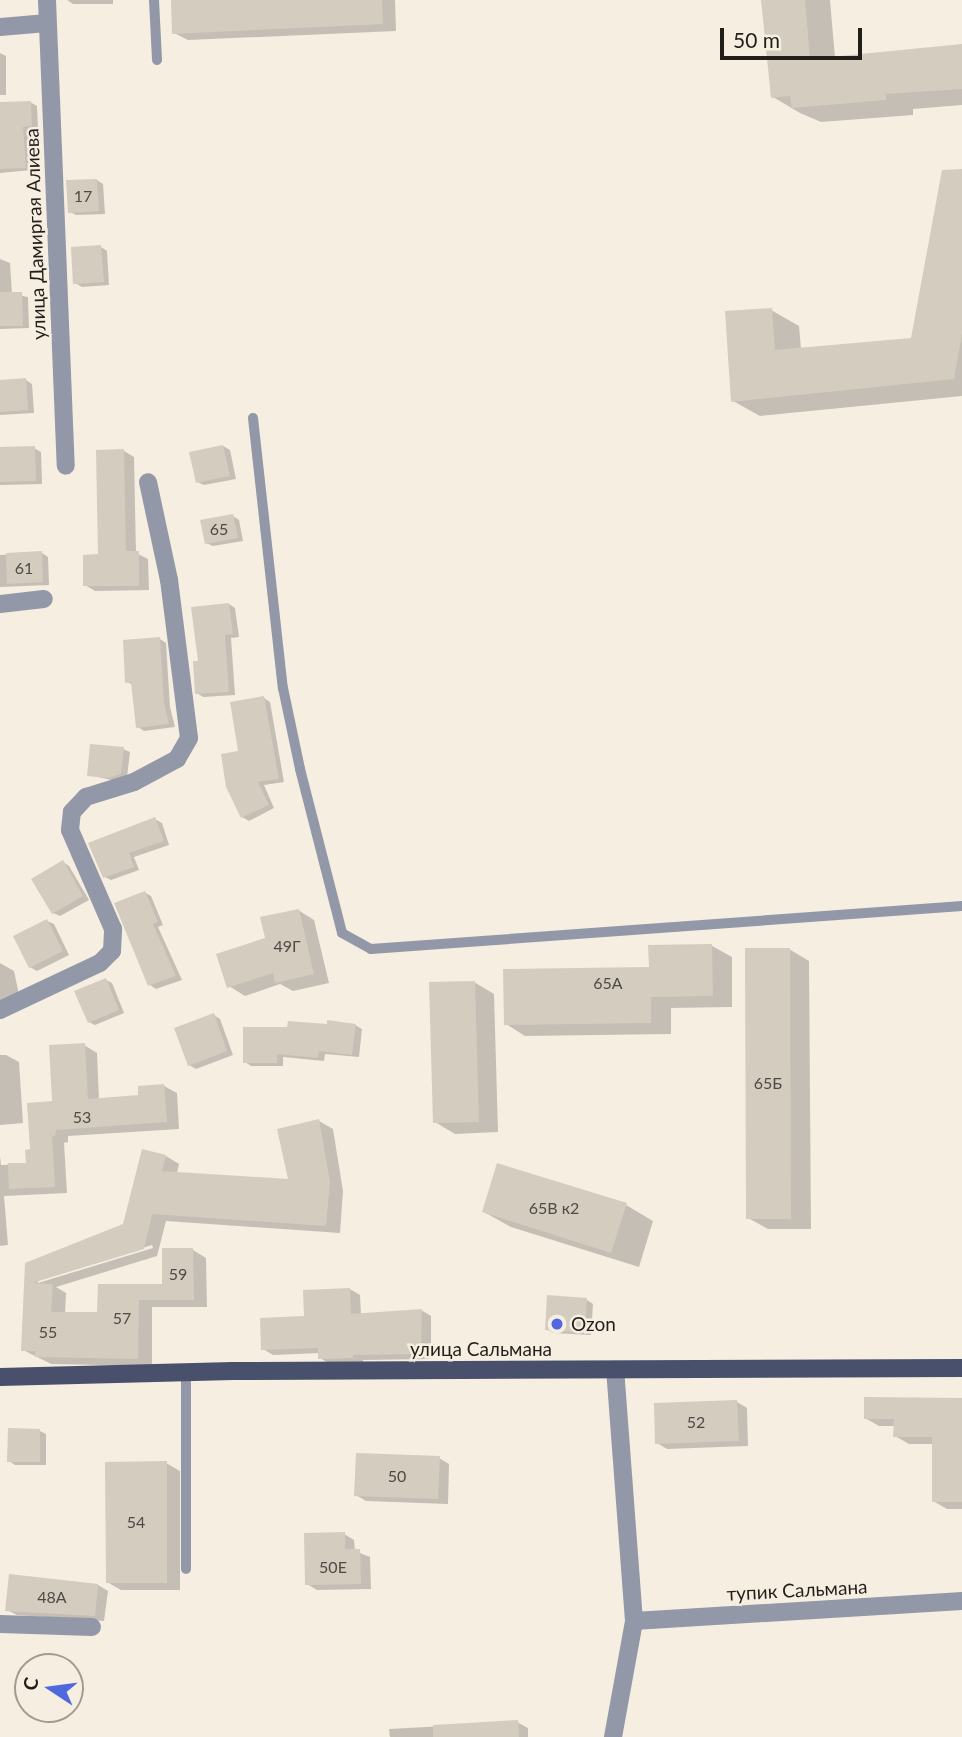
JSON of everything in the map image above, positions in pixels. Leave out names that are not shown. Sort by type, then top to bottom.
[{"type":"main road","name":"улица Сальмана","points":[[0,1377],[186,1373],[962,1368]]},
{"type":"street","name":"улица Дамиргая Алиева","points":[[47,0],[66,467]]},
{"type":"street","points":[[0,27],[47,23]]},
{"type":"street","points":[[0,1010],[100,963],[112,951],[113,929],[70,830],[72,812],[86,797],[134,782],[177,759],[189,738],[169,580],[148,482]]},
{"type":"street","points":[[0,604],[44,599]]},
{"type":"street","points":[[613,1737],[634,1621],[615,1370]]},
{"type":"street","name":"тупик Сальмана","points":[[634,1621],[962,1601]]},
{"type":"street","points":[[0,1625],[92,1627]]},
{"type":"lane","points":[[154,0],[157,60]]},
{"type":"lane","points":[[253,418],[283,688],[300,769],[342,933],[371,949],[962,906]]},
{"type":"lane","points":[[186,1373],[186,1569]]},
{"type":"building","points":[[171,0],[382,0],[383,24],[172,34]]},
{"type":"building","points":[[761,0],[805,0],[810,59],[962,44],[962,89],[886,94],[886,100],[792,108],[790,96],[771,98]]},
{"type":"building","points":[[31,101],[32,126],[23,127],[26,168],[0,169],[0,102]]},
{"type":"building","points":[[962,169],[962,334],[954,379],[731,402],[725,311],[772,308],[775,350],[911,338],[942,170]]},
{"type":"building","points":[[97,179],[99,211],[68,213],[66,180]]},
{"type":"building","points":[[101,245],[104,282],[73,284],[71,247]]},
{"type":"building","points":[[0,292],[22,292],[23,326],[0,326]]},
{"type":"building","points":[[26,378],[28,410],[0,412],[0,380]]},
{"type":"building","points":[[223,445],[230,476],[196,483],[189,452]]},
{"type":"building","points":[[35,446],[36,481],[0,482],[0,447]]},
{"type":"building","points":[[124,449],[126,551],[139,551],[139,586],[83,586],[83,555],[98,554],[96,450]]},
{"type":"building","points":[[233,514],[238,538],[205,544],[200,520]]},
{"type":"building","points":[[42,551],[43,582],[7,584],[6,553]]},
{"type":"building","points":[[229,603],[233,634],[225,635],[229,692],[195,694],[193,661],[198,661],[191,607]]},
{"type":"building","points":[[160,637],[164,703],[169,724],[136,728],[131,682],[125,683],[123,640]]},
{"type":"building","points":[[264,696],[279,779],[258,782],[269,805],[241,818],[226,787],[221,754],[238,751],[230,702]]},
{"type":"building","points":[[90,744],[124,747],[121,774],[109,778],[87,776]]},
{"type":"building","points":[[155,817],[164,841],[129,853],[134,867],[103,878],[88,843]]},
{"type":"building","points":[[63,860],[83,896],[52,914],[31,879]]},
{"type":"building","points":[[145,891],[158,922],[153,924],[176,976],[148,986],[114,903]]},
{"type":"building","points":[[299,909],[314,974],[275,983],[273,973],[227,988],[216,954],[265,938],[260,917]]},
{"type":"building","points":[[47,919],[63,951],[29,968],[13,936]]},
{"type":"building","points":[[712,944],[713,996],[651,997],[651,1023],[504,1025],[503,969],[649,967],[648,945]]},
{"type":"building","points":[[745,948],[790,948],[791,1219],[746,1219]]},
{"type":"building","points":[[106,978],[119,1010],[88,1023],[74,991]]},
{"type":"building","points":[[475,981],[479,1122],[433,1123],[429,982]]},
{"type":"building","points":[[214,1013],[227,1051],[188,1066],[174,1028]]},
{"type":"building","points":[[327,1020],[356,1024],[352,1055],[319,1051],[318,1058],[277,1054],[277,1063],[243,1063],[243,1027],[287,1027],[288,1021],[327,1024]]},
{"type":"building","points":[[85,1043],[88,1099],[138,1095],[138,1086],[164,1084],[167,1122],[56,1130],[55,1136],[52,1136],[55,1187],[9,1189],[8,1163],[26,1163],[25,1150],[30,1149],[27,1103],[52,1101],[49,1045]]},
{"type":"building","points":[[319,1119],[330,1182],[326,1226],[152,1214],[144,1249],[32,1283],[53,1284],[51,1312],[97,1312],[98,1284],[162,1284],[162,1248],[193,1248],[194,1300],[139,1300],[138,1359],[35,1357],[35,1351],[21,1351],[25,1263],[123,1224],[142,1149],[166,1155],[162,1171],[288,1179],[277,1129]]},
{"type":"building","points":[[497,1163],[627,1203],[611,1253],[482,1212]]},
{"type":"building","points":[[350,1288],[351,1314],[422,1309],[421,1354],[353,1355],[353,1358],[318,1359],[318,1348],[261,1350],[260,1318],[304,1316],[303,1290]]},
{"type":"building","points":[[547,1295],[587,1298],[585,1333],[545,1330]]},
{"type":"building","points":[[864,1397],[962,1398],[962,1502],[932,1502],[932,1437],[893,1437],[894,1419],[864,1419]]},
{"type":"building","points":[[737,1400],[739,1441],[655,1444],[654,1403]]},
{"type":"building","points":[[8,1428],[40,1429],[40,1462],[7,1462]]},
{"type":"building","points":[[356,1453],[440,1456],[438,1499],[354,1496]]},
{"type":"building","points":[[167,1461],[167,1583],[106,1583],[105,1462]]},
{"type":"building","points":[[345,1532],[345,1549],[360,1549],[361,1584],[305,1585],[304,1533]]},
{"type":"building","points":[[9,1574],[98,1584],[95,1616],[5,1611]]},
{"type":"building","points":[[518,1720],[519,1737],[433,1737],[433,1725]]},
{"type":"place","name":"Ozon","points":[[557,1324]]}]
